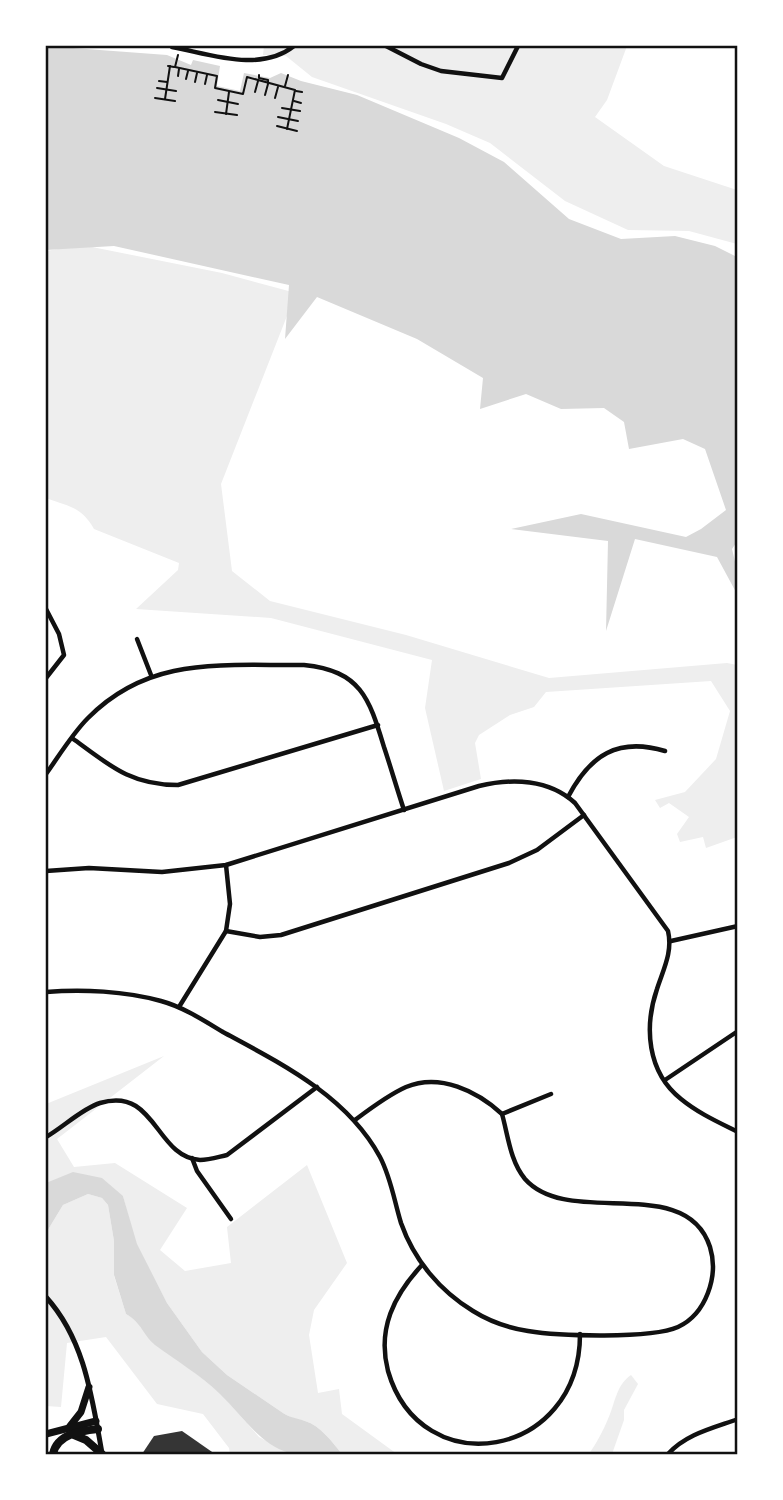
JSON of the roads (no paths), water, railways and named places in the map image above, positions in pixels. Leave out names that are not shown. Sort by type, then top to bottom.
[{"type":"highway","points":[[53,1454],[81,1412],[89,1387]]},
{"type":"highway","points":[[46,1434],[97,1425]]},
{"type":"highway","points":[[70,1430],[102,1454]]},
{"type":"street","points":[[172,47],[238,59],[264,60],[294,46]]},
{"type":"street","points":[[386,46],[441,71],[502,78],[518,46]]},
{"type":"street","points":[[46,609],[59,634],[64,655],[46,678]]},
{"type":"street","points":[[138,639],[151,675]]},
{"type":"street","points":[[46,774],[85,720],[124,689],[151,675],[194,667],[304,664],[338,673],[364,694],[378,725],[404,810]]},
{"type":"street","points":[[72,738],[130,778],[162,785],[178,785],[378,725]]},
{"type":"street","points":[[568,797],[601,755],[634,745],[664,751]]},
{"type":"street","points":[[46,871],[89,868],[162,873],[226,865],[479,786],[499,782],[547,786],[568,797],[584,815],[664,923],[671,941],[652,1007],[649,1032],[652,1056],[665,1080],[682,1100],[737,1132]]},
{"type":"street","points":[[226,931],[260,937],[281,935],[509,863],[537,850],[584,815]]},
{"type":"street","points":[[179,1007],[226,931],[230,904],[226,865]]},
{"type":"street","points":[[671,941],[737,926]]},
{"type":"street","points":[[46,992],[65,990],[130,995],[156,999],[179,1007],[317,1087],[355,1119],[381,1159],[394,1191],[401,1222],[422,1265],[439,1286],[455,1299],[492,1320],[527,1331],[652,1334],[679,1326],[699,1309],[711,1284],[711,1249],[707,1239],[688,1219],[654,1205],[561,1200],[544,1195],[517,1167],[502,1114],[467,1090],[430,1082],[407,1087],[393,1093],[355,1119]]},
{"type":"street","points":[[665,1080],[737,1031]]},
{"type":"street","points":[[46,1137],[97,1103],[130,1102],[143,1109],[171,1144],[183,1154],[202,1160],[227,1155],[317,1087]]},
{"type":"street","points":[[502,1114],[551,1094]]},
{"type":"street","points":[[192,1158],[197,1171],[231,1219]]},
{"type":"street","points":[[422,1265],[404,1286],[390,1310],[384,1338],[386,1363],[397,1394],[406,1408],[430,1429],[449,1438],[485,1444],[500,1442],[518,1437],[548,1418],[572,1383],[580,1352],[580,1334]]},
{"type":"street","points":[[46,1297],[60,1314],[74,1339],[89,1387],[102,1454]]},
{"type":"street","points":[[668,1454],[679,1443],[692,1436],[737,1419]]}]
